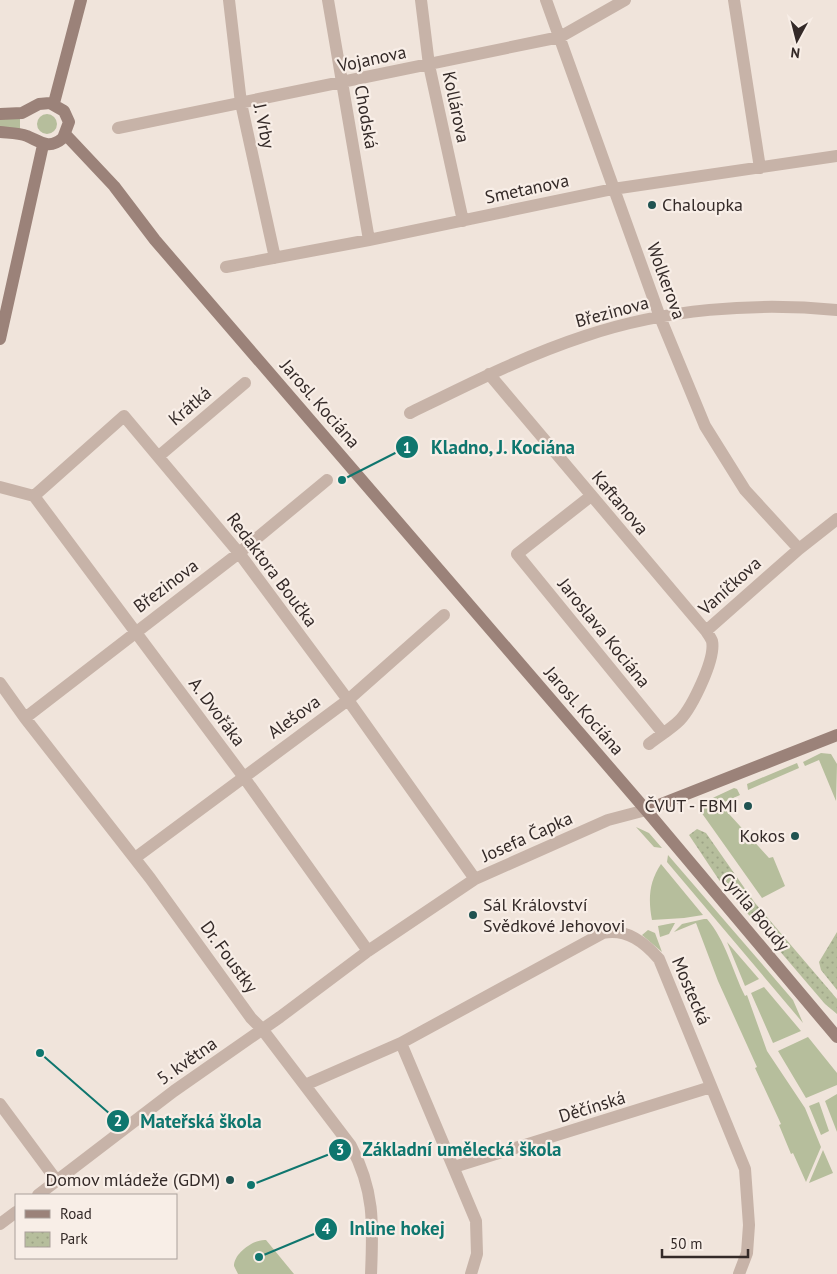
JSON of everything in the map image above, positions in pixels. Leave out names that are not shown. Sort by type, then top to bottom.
[{"type":"street","points":[[54,103],[81,0]]},
{"type":"street","name":"J. Vrby","points":[[229,0],[241,103],[275,258]]},
{"type":"street","name":"Chodská","points":[[328,0],[369,240]]},
{"type":"street","name":"Kollárova","points":[[421,0],[429,65],[463,221]]},
{"type":"street","name":"Wolkerova","points":[[546,0],[660,318],[705,426],[745,490],[799,549]]},
{"type":"street","name":"Vojanova","points":[[118,128],[560,37],[624,0]]},
{"type":"street","points":[[734,0],[760,168]]},
{"type":"street","points":[[0,114],[22,113],[43,103],[54,103],[66,114],[69,122],[66,135],[56,143],[43,144],[26,136],[0,132]]},
{"type":"street","name":"Jarosl. Kociána","points":[[66,135],[114,186],[155,240],[646,810]]},
{"type":"street","points":[[0,339],[43,144]]},
{"type":"street","name":"Smetanova","points":[[226,267],[369,240],[613,189],[837,156]]},
{"type":"street","name":"Březinova","points":[[410,413],[489,374],[585,336],[660,318],[718,309],[792,306],[837,310]]},
{"type":"street","name":"Kaftanova","points":[[489,374],[706,631]]},
{"type":"street","name":"Krátká","points":[[158,456],[245,382]]},
{"type":"street","name":"Redaktora Boučka","points":[[34,496],[124,416],[240,553],[348,700],[475,879]]},
{"type":"street","name":"Březinova","points":[[25,718],[240,553],[327,480]]},
{"type":"street","points":[[0,487],[34,496]]},
{"type":"street","name":"A. Dvořáka","points":[[34,496],[243,776],[368,951]]},
{"type":"street","name":"Jaroslava Kociána","points":[[591,496],[517,554],[663,733]]},
{"type":"street","name":"Vaníčkova","points":[[649,744],[680,720],[689,709],[706,672],[712,652],[712,642],[706,631],[799,549],[837,519]]},
{"type":"street","name":"Alešova","points":[[135,858],[243,776],[348,700],[444,615]]},
{"type":"street","name":"Dr. Foustky","points":[[0,683],[25,718],[135,858],[251,1018],[262,1029],[350,1146],[368,1184],[373,1219],[371,1274]]},
{"type":"street","name":"Josefa Čapka","points":[[262,1029],[368,951],[475,879],[608,820],[646,810],[837,735]]},
{"type":"street","name":"Cyrila Boudy","points":[[646,810],[837,1037]]},
{"type":"street","name":"Mostecká","points":[[305,1085],[401,1043],[603,933],[613,931],[636,938],[648,946],[659,959],[745,1169],[749,1224],[747,1253],[739,1274]]},
{"type":"street","name":"5. května","points":[[39,1194],[174,1091],[262,1029]]},
{"type":"street","points":[[401,1043],[476,1221],[477,1254],[471,1274]]},
{"type":"street","name":"Děčínská","points":[[454,1167],[711,1087]]},
{"type":"street","points":[[0,1104],[57,1181]]},
{"type":"street","points":[[0,1224],[15,1213]]},
{"type":"green space","points":[[47,114],[54,117],[57,124],[54,131],[47,134],[40,131],[37,124],[40,117]]},
{"type":"green space","points":[[20,118],[20,129],[0,127],[0,119]]},
{"type":"green space","points":[[821,753],[831,754],[837,764],[836,801],[819,760],[805,766],[803,762]]},
{"type":"green space","points":[[797,763],[799,768],[748,790],[747,784]]},
{"type":"green space","points":[[734,788],[737,789],[740,795],[720,804],[769,858],[773,857],[785,886],[762,898],[701,812],[704,802]]},
{"type":"green space","points":[[636,827],[649,833],[662,848],[654,847]]},
{"type":"green space","points":[[697,829],[706,833],[755,903],[837,999],[837,1014],[825,1004],[719,880],[689,835]]},
{"type":"green space","points":[[668,855],[793,1000],[803,1023],[667,862]]},
{"type":"green space","points":[[661,864],[703,915],[652,920],[650,891],[654,877]]},
{"type":"green space","points":[[707,919],[719,937],[740,986],[745,996],[747,995],[767,1051],[805,1108],[821,1147],[806,1182],[793,1153],[791,1154],[779,1125],[781,1124],[718,981],[696,923],[674,932],[682,924]]},
{"type":"green space","points":[[675,923],[669,934],[660,937],[658,926]]},
{"type":"green space","points":[[648,930],[655,933],[662,952],[642,935]]},
{"type":"green space","points":[[837,932],[837,990],[821,970],[819,962]]},
{"type":"green space","points":[[727,942],[759,979],[745,986]]},
{"type":"green space","points":[[764,987],[801,1031],[773,1043],[751,993]]},
{"type":"green space","points":[[808,1037],[837,1073],[837,1085],[806,1098],[778,1051]]},
{"type":"green space","points":[[837,1094],[837,1132],[825,1101]]},
{"type":"green space","points":[[819,1102],[829,1131],[821,1135],[809,1106]]},
{"type":"green space","points":[[823,1150],[833,1173],[809,1183]]},
{"type":"green space","points":[[266,1240],[294,1274],[238,1274],[234,1266],[237,1256],[251,1244]]},
{"type":"place","name":"Chaloupka","points":[[652,205]]},
{"type":"place","name":"Kladno, J. Kociána","points":[[342,480]]},
{"type":"place","name":"ČVUT - FBMI","points":[[748,806]]},
{"type":"place","name":"Kokos","points":[[795,836]]},
{"type":"place","name":"Sál Království Svědkové Jehovovi","points":[[473,915]]},
{"type":"place","name":"Mateřská škola","points":[[40,1053]]},
{"type":"place","name":"Domov mládeže (GDM)","points":[[230,1180]]},
{"type":"place","name":"Základní umělecká škola","points":[[251,1185]]},
{"type":"place","name":"Inline hokej","points":[[259,1257]]}]
